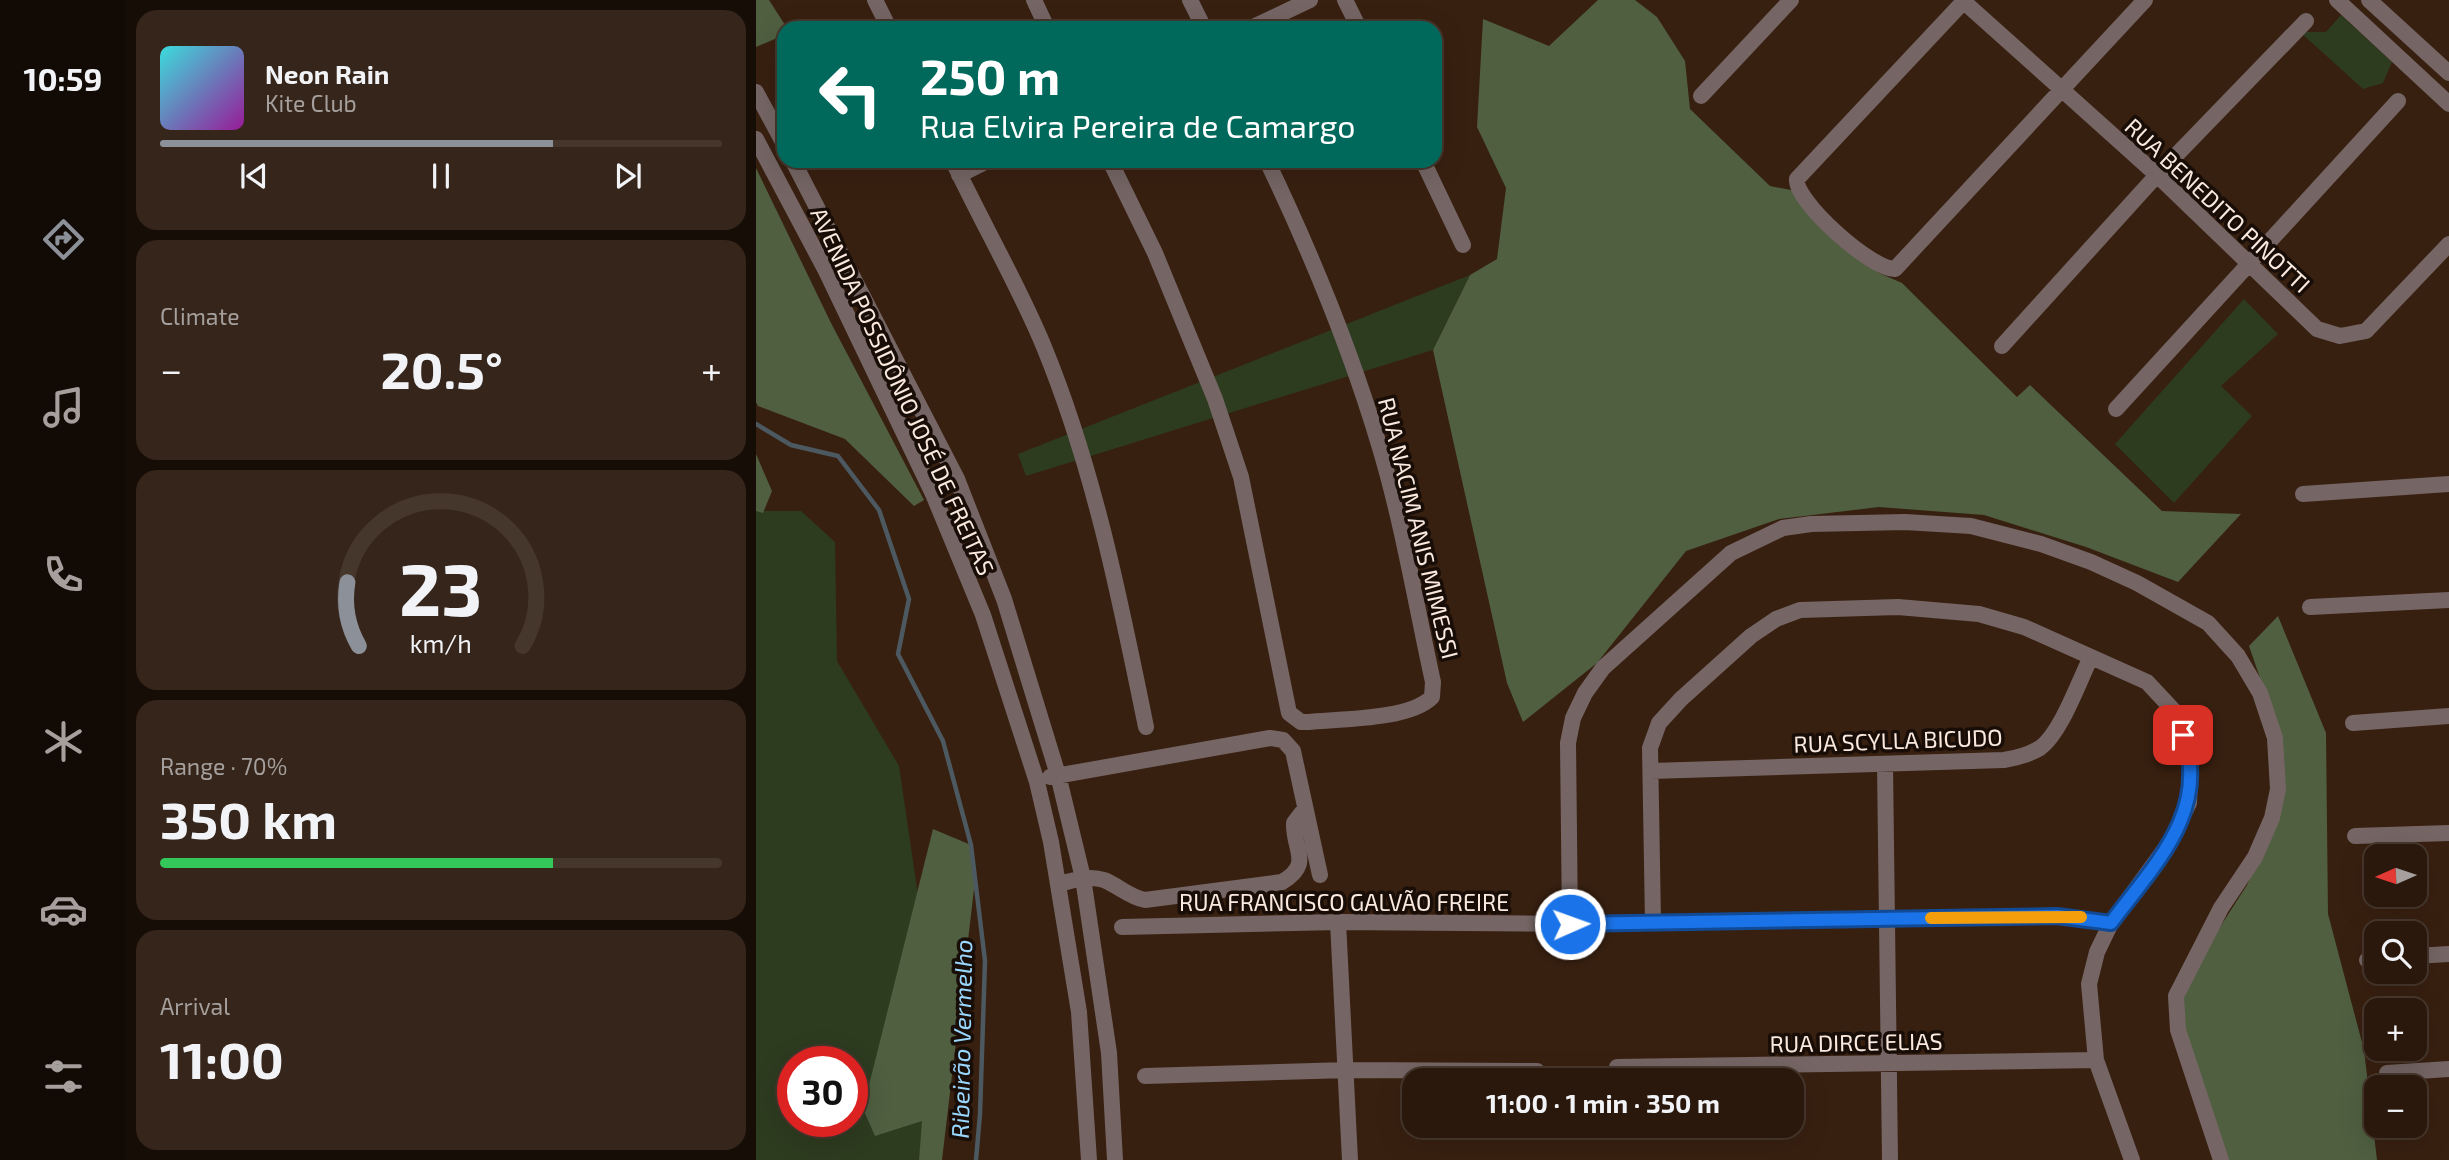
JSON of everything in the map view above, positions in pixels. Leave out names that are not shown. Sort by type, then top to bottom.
[{"type":"street","points":[[875,0],[886,21]]},
{"type":"street","points":[[1034,0],[1044,21]]},
{"type":"street","points":[[1190,0],[1200,21]]},
{"type":"street","points":[[1266,21],[1310,0]]},
{"type":"street","points":[[1345,0],[1356,21]]},
{"type":"street","points":[[1702,96],[1791,0]]},
{"type":"street","points":[[1963,1],[1797,179],[1796,185],[1804,199],[1826,222],[1870,262],[1886,270],[1895,269],[2145,0]]},
{"type":"street","points":[[2337,0],[2449,104]]},
{"type":"street","points":[[2369,0],[2449,72]]},
{"type":"street","name":"RUA BENEDITO PINOTTI","points":[[1963,1],[2059,90],[2157,175],[2317,329],[2340,336],[2367,331],[2449,244]]},
{"type":"street","points":[[2002,345],[2157,175],[2306,21]]},
{"type":"street","points":[[756,92],[777,131]]},
{"type":"street","points":[[2116,409],[2398,101]]},
{"type":"street","name":"AVENIDA POSSIDÔNIO JOSÉ DE FREITAS","points":[[756,139],[826,271],[933,494],[983,615],[1037,782],[1059,884],[1080,1023],[1089,1160]]},
{"type":"street","name":"AVENIDA POSSIDÔNIO JOSÉ DE FREITAS","points":[[797,168],[957,479],[1004,598],[1058,775],[1083,878],[1109,1053],[1115,1160]]},
{"type":"street","points":[[956,168],[1044,347],[1083,457],[1121,602],[1146,727]]},
{"type":"street","name":"RUA NACIM ANIS MIMESSI","points":[[1113,168],[1160,265],[1215,399],[1241,477],[1289,713],[1301,722],[1378,715],[1418,706],[1432,697],[1433,682],[1381,450],[1298,226],[1270,168]]},
{"type":"street","points":[[1426,168],[1463,245]]},
{"type":"street","points":[[2303,495],[2449,484]]},
{"type":"street","points":[[1570,924],[1568,744],[1573,718],[1585,693],[1603,668],[1731,553],[1783,528],[1905,522],[1971,526],[2066,552],[2137,583],[2217,631],[2238,656],[2260,693],[2275,738],[2278,789],[2272,818],[2255,857],[2221,908],[2176,996],[2178,1030],[2221,1160]]},
{"type":"street","points":[[2310,607],[2449,600]]},
{"type":"street","points":[[1653,921],[1650,748],[1659,723],[1751,636],[1776,619],[1800,610],[1898,607],[1979,614],[2024,627],[2147,682],[2176,713],[2191,756],[2189,803],[2170,842],[2111,923],[2097,952],[2089,984],[2096,1060],[2132,1160]]},
{"type":"street","name":"RUA SCYLLA BICUDO","points":[[1651,771],[2004,761],[2025,756],[2042,746],[2052,735],[2091,657]]},
{"type":"street","points":[[2353,723],[2449,716]]},
{"type":"street","points":[[1037,782],[1058,775],[1270,738],[1283,740],[1293,751],[1320,875]]},
{"type":"street","points":[[1885,764],[1890,1160]]},
{"type":"street","points":[[1059,884],[1083,878],[1103,879],[1133,897],[1145,900],[1282,882],[1296,874],[1299,866],[1294,823],[1304,810]]},
{"type":"street","points":[[2356,836],[2449,833]]},
{"type":"street","name":"RUA FRANCISCO GALVÃO FREIRE","points":[[1122,927],[1338,922],[1570,924],[2057,916],[2111,923]]},
{"type":"street","points":[[1338,922],[1348,1070],[1350,1160]]},
{"type":"street","points":[[2427,955],[2449,954]]},
{"type":"street","name":"RUA DIRCE ELIAS","points":[[1616,1067],[2096,1060]]},
{"type":"street","points":[[2387,1073],[2449,1069]]},
{"type":"street","points":[[1145,1076],[1402,1071]]},
{"type":"green space","points":[[756,0],[769,0],[782,21],[777,21],[777,38],[756,47]]},
{"type":"green space","points":[[1598,0],[1635,0],[1657,17],[1685,61],[1690,109],[1770,186],[1791,190],[1879,273],[1902,283],[2017,397],[2030,385],[2162,511],[2241,514],[2178,582],[2086,547],[1984,515],[1879,507],[1779,519],[1686,551],[1597,663],[1523,722],[1507,683],[1433,350],[1470,275],[1497,259],[1506,188],[1477,127],[1483,19],[1549,46]]},
{"type":"green space","points":[[2341,15],[2392,62],[2383,83],[2363,89],[2300,32],[2326,32]]},
{"type":"green space","points":[[756,168],[831,323],[924,500],[914,506],[845,439],[758,406],[756,402]]},
{"type":"green space","points":[[1470,275],[1433,350],[1026,476],[1018,454]]},
{"type":"green space","points":[[2244,299],[2278,334],[2221,386],[2252,416],[2174,503],[2115,444]]},
{"type":"green space","points":[[756,454],[772,491],[763,513],[756,511]]},
{"type":"green space","points":[[756,511],[801,511],[835,542],[837,661],[899,766],[918,895],[891,1001],[923,1121],[919,1160],[756,1160]]},
{"type":"green space","points":[[2278,616],[2326,733],[2328,914],[2364,1050],[2367,1075],[2364,1075],[2364,1138],[2374,1138],[2377,1160],[2229,1160],[2179,1011],[2188,977],[2247,885],[2278,813],[2279,733],[2249,646]]},
{"type":"green space","points":[[933,829],[971,845],[975,881],[942,1160],[919,1160],[922,1121],[875,1136],[868,1120],[868,1089]]},
{"type":"waterway","name":"Ribeirão Vermelho","points":[[756,424],[791,445],[838,456],[879,510],[909,599],[898,654],[943,741],[971,845],[985,961],[976,1160]]},
{"type":"slow traffic","points":[[1931,918],[2081,917]]},
{"type":"route","points":[[1570,924],[2057,916],[2084,917],[2111,923],[2170,842],[2189,803],[2191,756],[2183,735]]}]
